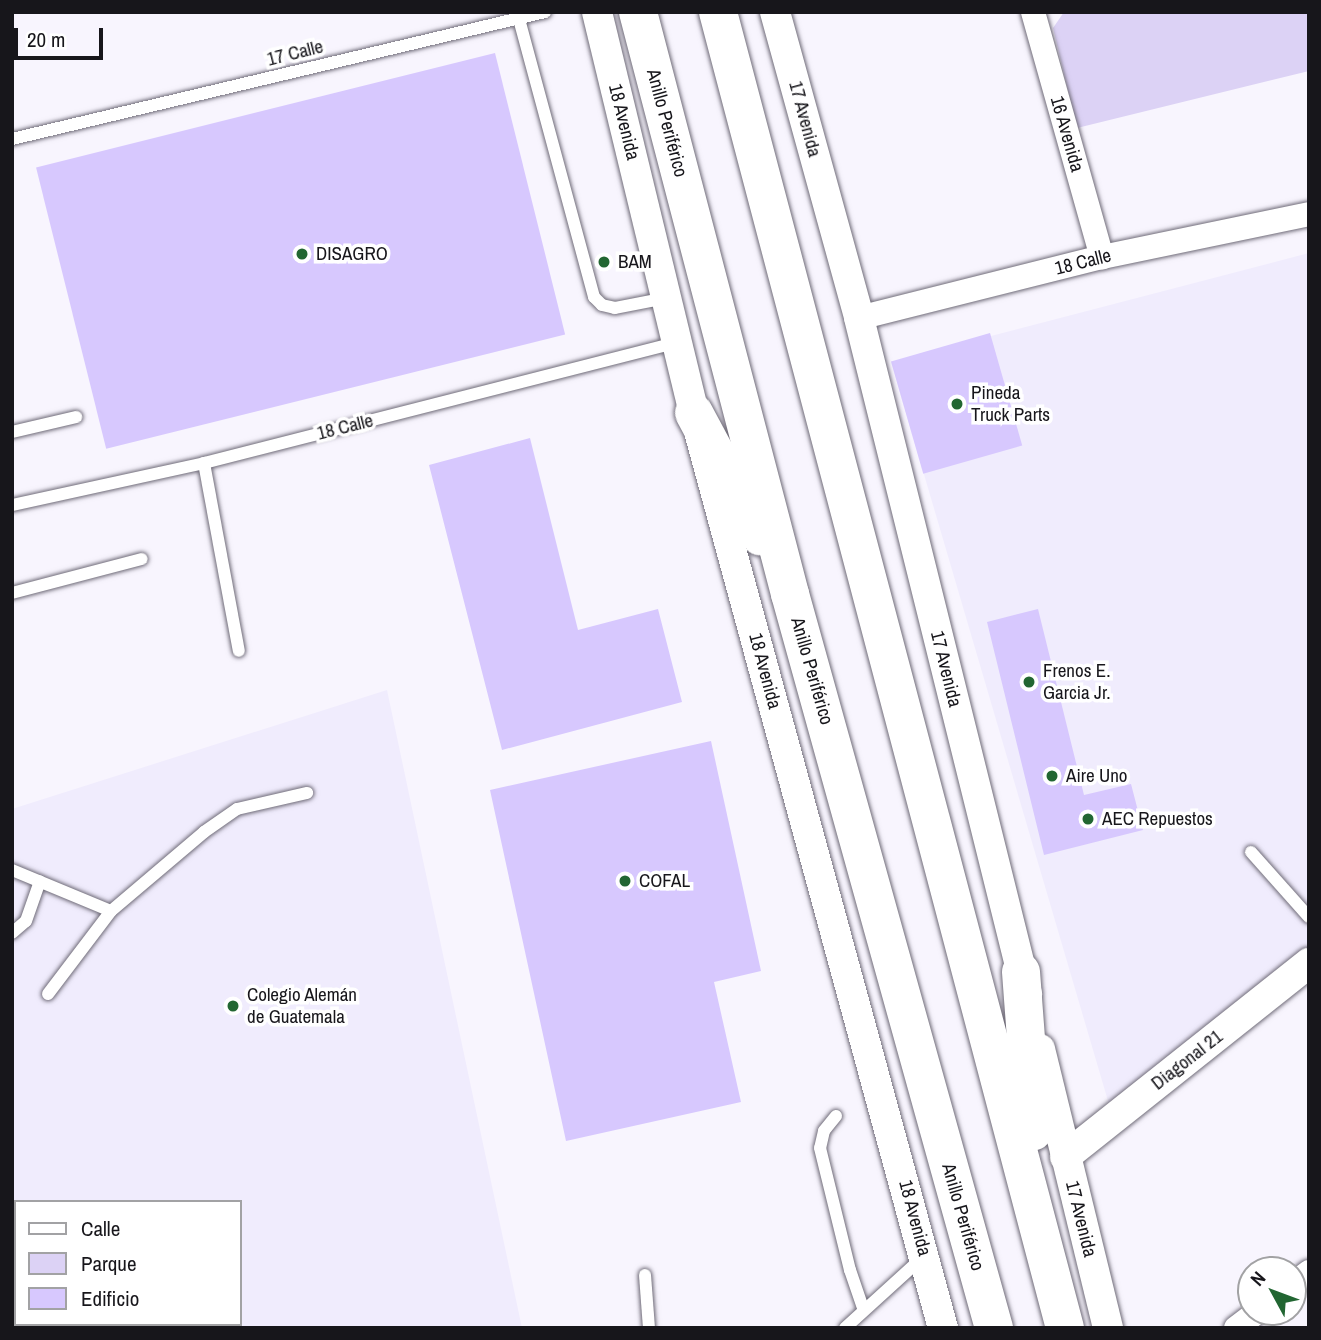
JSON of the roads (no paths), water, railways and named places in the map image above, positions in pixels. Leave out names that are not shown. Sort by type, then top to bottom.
[{"type":"highway","name":"Anillo Periférico","points":[[638,12],[790,594],[994,1328]]},
{"type":"highway","points":[[718,12],[1065,1328]]},
{"type":"highway","points":[[694,413],[790,594]]},
{"type":"highway","points":[[1021,972],[1040,1225]]},
{"type":"street","name":"18 Avenida","points":[[597,12],[694,413],[943,1328]]},
{"type":"street","name":"17 Avenida","points":[[775,12],[859,318],[1108,1328]]},
{"type":"street","name":"16 Avenida","points":[[1033,12],[1102,257]]},
{"type":"street","name":"18 Calle","points":[[859,318],[1102,257],[1309,214]]},
{"type":"street","name":"Diagonal 21","points":[[1065,1157],[1309,963]]},
{"type":"lane","name":"17 Calle","points":[[12,139],[545,12]]},
{"type":"lane","points":[[519,19],[594,297],[602,305],[615,309],[666,298]]},
{"type":"lane","name":"18 Calle","points":[[12,505],[204,463],[677,342]]},
{"type":"lane","points":[[12,432],[76,417]]},
{"type":"lane","points":[[204,463],[239,652]]},
{"type":"lane","points":[[12,593],[142,559]]},
{"type":"lane","points":[[48,994],[111,911],[204,832],[237,809],[307,793]]},
{"type":"lane","points":[[1251,852],[1309,917]]},
{"type":"lane","points":[[12,870],[111,911]]},
{"type":"lane","points":[[12,933],[26,921],[40,881]]},
{"type":"lane","points":[[836,1116],[824,1131],[820,1148],[850,1270],[863,1308]]},
{"type":"lane","points":[[845,1328],[863,1308],[925,1256]]},
{"type":"lane","points":[[645,1275],[649,1328]]},
{"type":"place","name":"DISAGRO","points":[[302,254]]},
{"type":"place","name":"BAM","points":[[604,262]]},
{"type":"place","name":"Pineda Truck Parts","points":[[957,404]]},
{"type":"place","name":"Frenos E. Garcia Jr.","points":[[1029,682]]},
{"type":"place","name":"Aire Uno","points":[[1052,776]]},
{"type":"place","name":"AEC Repuestos","points":[[1088,819]]},
{"type":"place","name":"COFAL","points":[[625,881]]},
{"type":"place","name":"Colegio Alemán de Guatemala","points":[[233,1006]]}]
